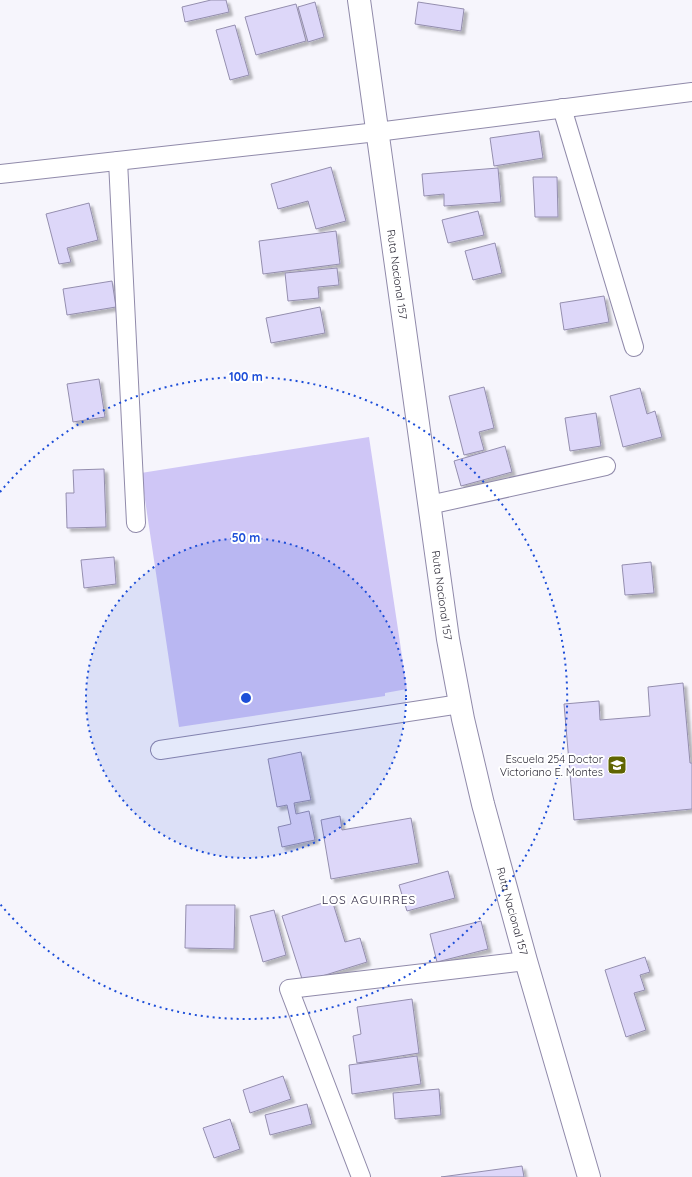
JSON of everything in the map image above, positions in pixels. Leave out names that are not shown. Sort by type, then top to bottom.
[{"type":"highway","name":"Ruta Nacional 157","points":[[358,0],[448,639],[460,704],[483,804],[526,961],[589,1177]]},
{"type":"street","points":[[0,174],[377,132],[692,92]]},
{"type":"street","points":[[562,108],[634,347]]},
{"type":"street","points":[[118,161],[136,523]]},
{"type":"street","points":[[430,504],[606,466]]},
{"type":"street","points":[[160,750],[460,704]]},
{"type":"street","points":[[361,1177],[289,989],[526,961]]},
{"type":"shaded area","points":[[369,437],[407,689],[385,693],[385,696],[179,727],[141,473]]},
{"type":"building","points":[[211,0],[226,0],[229,12],[185,22],[182,7]]},
{"type":"building","points":[[315,2],[324,37],[308,42],[298,7]]},
{"type":"building","points":[[418,2],[464,9],[461,31],[415,24]]},
{"type":"building","points":[[296,4],[306,41],[256,55],[245,17]]},
{"type":"building","points":[[235,25],[249,75],[230,80],[216,30]]},
{"type":"building","points":[[539,131],[543,158],[494,166],[490,138]]},
{"type":"building","points":[[331,167],[346,221],[316,229],[308,201],[278,209],[271,184]]},
{"type":"building","points":[[498,168],[501,202],[444,206],[444,194],[424,196],[422,174]]},
{"type":"building","points":[[533,177],[557,177],[558,217],[535,217]]},
{"type":"building","points":[[89,203],[98,240],[67,248],[71,262],[59,264],[46,214]]},
{"type":"building","points":[[478,211],[484,235],[448,243],[442,220]]},
{"type":"building","points":[[336,231],[340,264],[263,274],[259,241]]},
{"type":"building","points":[[495,243],[502,273],[473,280],[465,251]]},
{"type":"building","points":[[337,268],[339,285],[318,287],[319,298],[288,301],[285,273]]},
{"type":"building","points":[[112,281],[116,307],[67,315],[63,289]]},
{"type":"building","points":[[604,296],[609,322],[564,330],[560,303]]},
{"type":"building","points":[[320,307],[325,333],[271,343],[266,318]]},
{"type":"building","points":[[99,379],[105,417],[73,422],[67,384]]},
{"type":"building","points":[[484,387],[494,428],[479,432],[484,450],[464,455],[449,396]]},
{"type":"building","points":[[640,388],[647,414],[655,411],[662,437],[623,447],[610,396]]},
{"type":"building","points":[[596,413],[601,446],[570,451],[565,418]]},
{"type":"building","points":[[505,446],[512,472],[461,486],[454,461]]},
{"type":"building","points":[[104,469],[106,527],[67,528],[66,493],[74,493],[73,470]]},
{"type":"building","points":[[114,557],[116,584],[84,588],[81,560]]},
{"type":"building","points":[[651,562],[654,593],[625,595],[622,565]]},
{"type":"building","points":[[683,683],[690,763],[692,763],[692,809],[574,820],[564,704],[599,701],[600,720],[650,716],[648,687]]},
{"type":"building","points":[[301,752],[311,800],[294,803],[296,814],[309,811],[315,840],[282,847],[278,827],[291,824],[287,805],[277,807],[268,759]]},
{"type":"building","points":[[340,816],[342,830],[411,818],[419,863],[331,879],[321,820]]},
{"type":"building","points":[[448,871],[455,898],[407,911],[399,885]]},
{"type":"building","points":[[332,900],[345,942],[360,938],[367,962],[303,982],[282,916]]},
{"type":"building","points":[[186,905],[235,905],[234,949],[185,948]]},
{"type":"building","points":[[274,910],[286,955],[263,962],[250,916]]},
{"type":"building","points":[[481,921],[488,949],[437,962],[430,934]]},
{"type":"building","points":[[645,957],[650,972],[640,975],[645,990],[634,993],[646,1030],[626,1037],[605,970]]},
{"type":"building","points":[[412,999],[419,1053],[357,1063],[353,1036],[361,1034],[357,1007]]},
{"type":"building","points":[[417,1056],[421,1084],[352,1094],[349,1065]]},
{"type":"building","points":[[283,1076],[291,1099],[250,1113],[243,1090]]},
{"type":"building","points":[[439,1089],[441,1115],[395,1119],[393,1093]]},
{"type":"building","points":[[307,1104],[312,1124],[270,1135],[265,1115]]},
{"type":"building","points":[[230,1119],[240,1149],[214,1158],[203,1128]]},
{"type":"building","points":[[522,1166],[524,1177],[441,1177]]},
{"type":"place","name":"Escuela 254 Doctor Victoriano E. Montes","points":[[617,765]]},
{"type":"district","name":"LOS AGUIRRES","points":[[369,899]]}]
